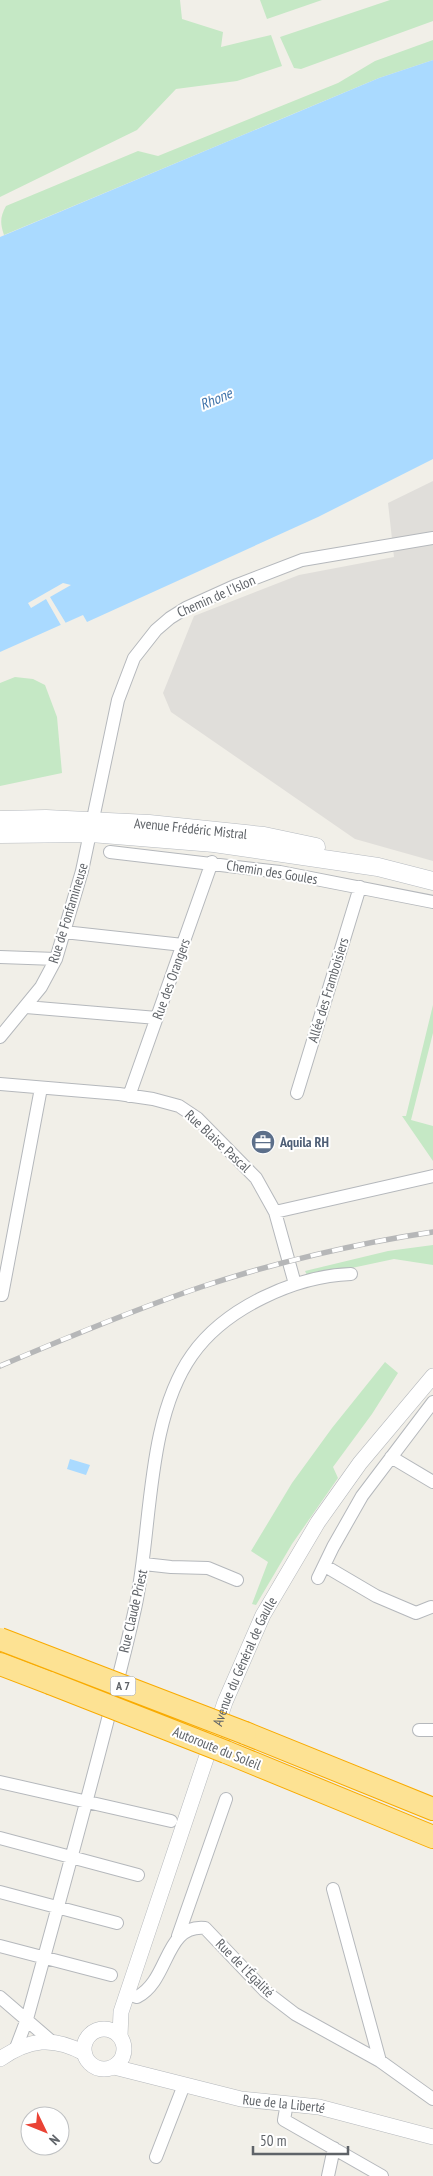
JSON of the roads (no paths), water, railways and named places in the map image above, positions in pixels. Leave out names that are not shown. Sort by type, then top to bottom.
[{"type":"highway","name":"Autoroute du Soleil","points":[[0,1639],[245,1733],[433,1809]]},
{"type":"highway","name":"Autoroute du Soleil","points":[[0,1664],[226,1752],[433,1836]]},
{"type":"main road","name":"Avenue Frédéric Mistral","points":[[0,820],[46,819],[378,867],[433,881]]},
{"type":"main road","name":"Avenue Frédéric Mistral","points":[[0,834],[92,827]]},
{"type":"street","name":"Chemin de l'Islon","points":[[92,827],[118,700],[127,673],[134,658],[145,643],[170,618],[186,608],[237,585],[302,560],[433,538]]},
{"type":"street","name":"Rue de Fonfamineuse","points":[[0,1038],[41,987],[56,959],[82,871],[92,827]]},
{"type":"street","name":"Chemin des Goules","points":[[110,852],[212,862],[280,872],[433,902]]},
{"type":"street","name":"Rue des Orangers","points":[[130,1096],[212,862]]},
{"type":"street","name":"Allée des Framboisiers","points":[[297,1093],[360,887]]},
{"type":"street","points":[[64,932],[183,945]]},
{"type":"street","points":[[0,957],[56,959]]},
{"type":"street","points":[[26,1007],[157,1018]]},
{"type":"street","name":"Rue Blaise Pascal","points":[[2,1082],[41,1088],[130,1096],[179,1106],[197,1118],[256,1178],[275,1212],[295,1284]]},
{"type":"street","points":[[2,1295],[41,1088]]},
{"type":"street","points":[[275,1212],[433,1176]]},
{"type":"street","name":"Rue Claude Priest","points":[[16,2048],[27,2019],[87,1802],[136,1606],[144,1564],[159,1434],[176,1382],[192,1354],[214,1329],[252,1303],[295,1284],[317,1277],[351,1274]]},
{"type":"street","name":"Avenue du Général de Gaulle","points":[[120,2036],[121,2012],[225,1702],[263,1615],[318,1522],[355,1470],[433,1376]]},
{"type":"street","points":[[318,1578],[362,1496],[433,1402]]},
{"type":"street","points":[[391,1457],[433,1482]]},
{"type":"street","points":[[144,1564],[171,1568],[208,1568],[237,1580]]},
{"type":"street","points":[[325,1566],[376,1596],[416,1613],[432,1605]]},
{"type":"street","points":[[419,1730],[433,1730]]},
{"type":"street","points":[[0,1782],[171,1821]]},
{"type":"street","points":[[128,1994],[137,1997],[146,1992],[158,1977],[178,1936],[226,1799]]},
{"type":"street","points":[[0,1838],[138,1875]]},
{"type":"street","points":[[334,1889],[380,2061]]},
{"type":"street","points":[[0,1892],[117,1923]]},
{"type":"street","name":"Rue de l'Égalité","points":[[178,1936],[194,1927],[205,1928],[265,1991],[295,2014],[380,2061],[433,2099]]},
{"type":"street","points":[[0,1946],[111,1975]]},
{"type":"street","points":[[0,1997],[51,2041]]},
{"type":"street","name":"Avenue du Général de Gaulle","points":[[105,2028],[121,2012]]},
{"type":"street","points":[[0,2059],[16,2048],[51,2041],[66,2044],[84,2053],[93,2066],[104,2069],[119,2062],[124,2043],[116,2032],[105,2028],[96,2029],[86,2038],[66,2044]]},
{"type":"street","points":[[84,2053],[86,2038]]},
{"type":"street","name":"Rue de la Liberté","points":[[119,2062],[134,2073],[241,2099],[319,2107],[433,2137]]},
{"type":"street","points":[[156,2157],[184,2085]]},
{"type":"street","points":[[287,2103],[284,2120],[382,2176]]},
{"type":"street","points":[[328,2176],[334,2148]]},
{"type":"water","name":"Rhone","points":[[433,60],[433,459],[318,517],[87,622],[83,615],[0,652],[0,237],[379,78]]},
{"type":"water","points":[[70,1459],[90,1465],[86,1475],[67,1469]]},
{"type":"railway","points":[[0,1366],[125,1315],[229,1278],[316,1255],[433,1232]]},
{"type":"place","name":"Aquila RH","points":[[263,1142]]}]
